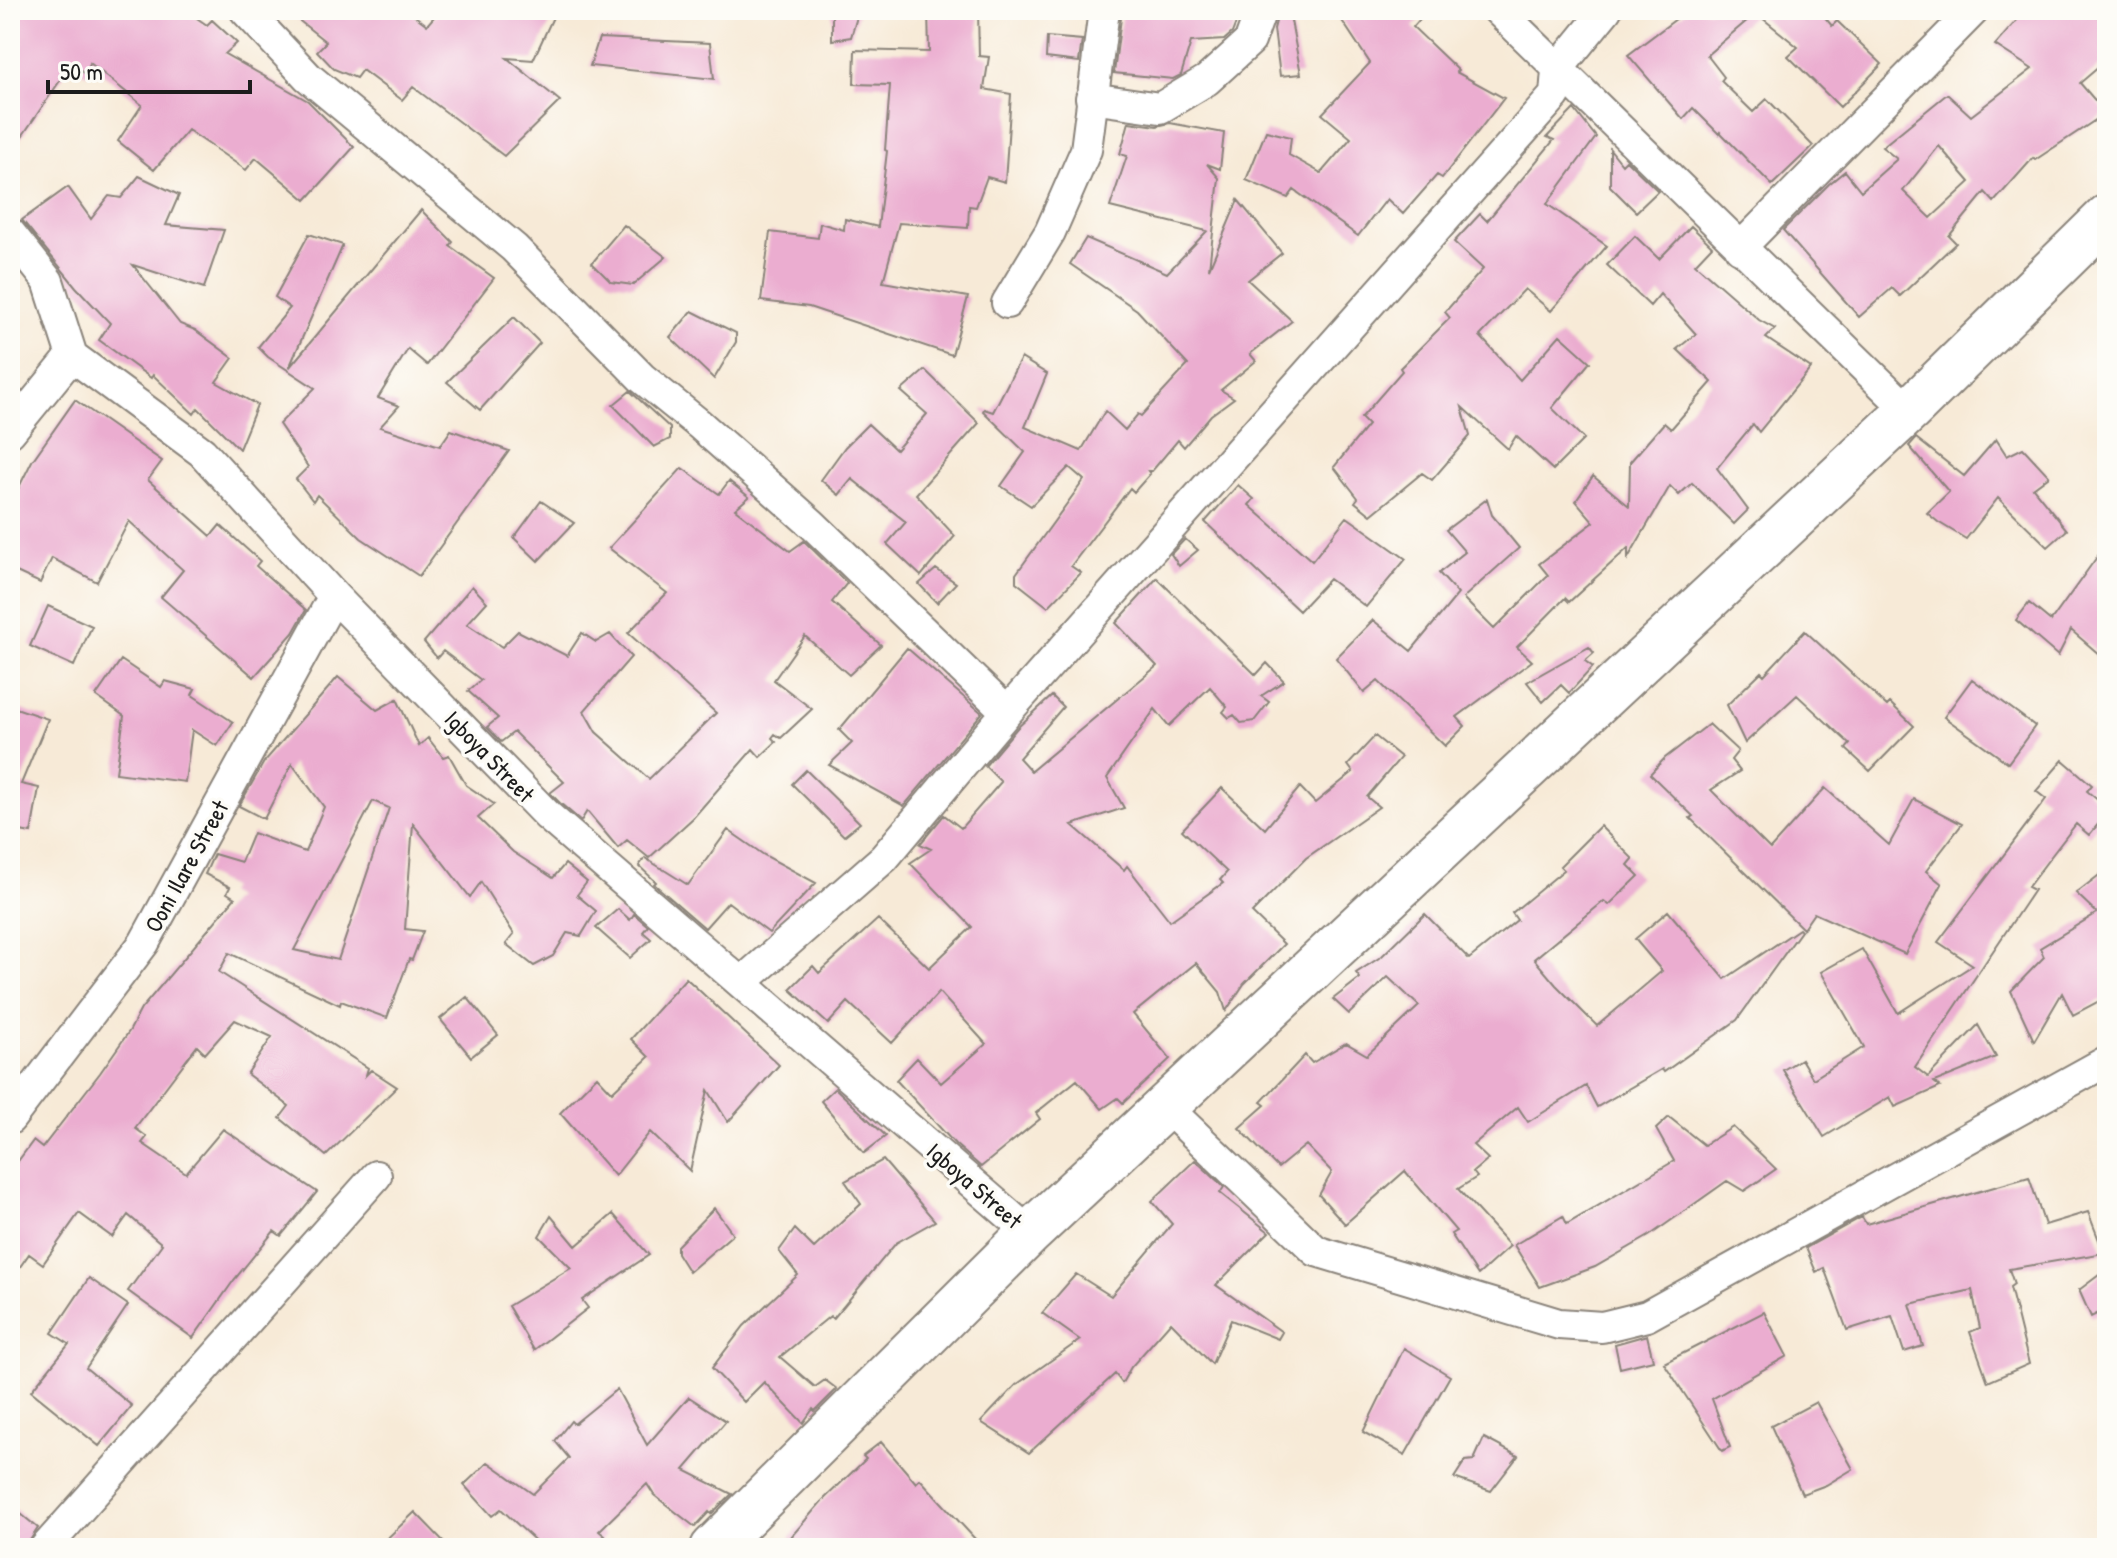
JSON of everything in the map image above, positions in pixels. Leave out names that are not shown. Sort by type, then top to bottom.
[{"type":"main road","points":[[713,1548],[1030,1233],[1164,1105],[1909,411],[2107,217]]},
{"type":"street","points":[[245,10],[308,77],[514,248],[642,378],[812,524],[1007,712]]},
{"type":"street","points":[[1007,303],[1050,232],[1086,150],[1104,10]]},
{"type":"street","points":[[1091,98],[1160,108],[1207,80],[1250,41],[1261,10]]},
{"type":"street","points":[[1498,10],[1909,411]]},
{"type":"street","points":[[741,983],[884,858],[1007,712],[1555,95],[1557,70],[1606,10]]},
{"type":"street","points":[[1740,248],[1974,10]]},
{"type":"street","points":[[10,233],[48,281],[72,356],[10,432]]},
{"type":"street","name":"Igboya Street","points":[[72,356],[202,452],[334,596],[548,816],[1030,1233]]},
{"type":"street","name":"Ooni Ilare Street","points":[[10,1119],[144,943],[334,596]]},
{"type":"street","points":[[1164,1105],[1316,1251],[1559,1324],[1602,1327],[1647,1316],[2107,1061]]},
{"type":"street","points":[[45,1548],[376,1176]]},
{"type":"building","points":[[12,10],[185,10],[207,25],[212,20],[237,43],[225,54],[308,101],[354,147],[306,200],[256,158],[246,170],[188,130],[154,170],[118,141],[142,105],[90,63],[87,74],[70,66],[10,154]]},
{"type":"building","points":[[286,10],[407,10],[427,25],[440,10],[541,10],[554,15],[533,60],[507,58],[560,101],[504,156],[413,87],[402,100],[362,70],[356,78],[334,69],[317,51],[326,42]]},
{"type":"building","points":[[832,10],[859,10],[851,37],[832,40]]},
{"type":"building","points":[[928,10],[978,10],[979,56],[989,57],[984,89],[1011,94],[1005,182],[987,177],[976,207],[969,206],[968,228],[899,223],[883,282],[968,297],[952,355],[809,307],[761,301],[770,232],[818,238],[820,223],[844,230],[845,219],[878,227],[887,151],[890,85],[854,84],[855,50],[929,52]]},
{"type":"building","points":[[1122,10],[1241,10],[1232,33],[1224,40],[1191,42],[1181,75],[1173,79],[1114,73]]},
{"type":"building","points":[[1279,10],[1289,10],[1301,74],[1280,76],[1274,29]]},
{"type":"building","points":[[1335,10],[1428,10],[1413,27],[1458,70],[1456,72],[1504,98],[1442,178],[1437,175],[1403,214],[1387,199],[1358,236],[1294,190],[1288,198],[1246,180],[1266,131],[1291,137],[1289,155],[1321,173],[1351,138],[1322,114],[1370,63]]},
{"type":"building","points":[[1688,10],[1819,10],[1832,26],[1837,21],[1882,64],[1840,107],[1788,56],[1798,47],[1756,13],[1707,55],[1724,77],[1721,81],[1753,112],[1767,99],[1813,146],[1772,185],[1693,108],[1683,119],[1628,55]]},
{"type":"building","points":[[2026,10],[2088,10],[2107,23],[2107,60],[2080,83],[2106,113],[2035,160],[2033,158],[1994,202],[1985,192],[1949,236],[1956,243],[1900,296],[1892,288],[1859,317],[1783,230],[1845,171],[1861,191],[1897,159],[1882,147],[1947,94],[1971,116],[2032,69],[1995,45]],"holes":[[[1939,146],[1970,182],[1931,218],[1903,191]]]},
{"type":"building","points":[[1047,37],[1082,40],[1079,62],[1046,58]]},
{"type":"building","points":[[599,38],[710,43],[714,79],[590,66]]},
{"type":"building","points":[[1574,109],[1596,137],[1547,204],[1607,246],[1551,311],[1525,289],[1480,336],[1520,380],[1560,335],[1590,362],[1552,408],[1584,439],[1553,470],[1516,436],[1508,449],[1462,407],[1470,436],[1432,480],[1422,473],[1371,515],[1355,502],[1358,498],[1334,467],[1368,425],[1361,418],[1402,371],[1400,368],[1450,318],[1445,312],[1483,269],[1454,242],[1480,214],[1487,221],[1554,140],[1547,137]]},
{"type":"building","points":[[1129,122],[1157,126],[1170,123],[1224,133],[1220,169],[1207,164],[1219,178],[1209,269],[1238,200],[1282,253],[1248,280],[1292,321],[1250,354],[1256,361],[1221,390],[1234,398],[1211,415],[1184,447],[1178,440],[1152,471],[1148,471],[1150,474],[1134,492],[1130,488],[1071,566],[1081,573],[1048,607],[1016,582],[1016,574],[1084,480],[1069,467],[1031,506],[1001,486],[1025,452],[984,409],[993,412],[1021,358],[1047,374],[1025,427],[1081,451],[1105,411],[1125,430],[1188,365],[1137,310],[1070,264],[1086,238],[1167,273],[1207,231],[1110,207],[1127,156],[1120,154]]},
{"type":"building","points":[[1610,149],[1622,164],[1626,160],[1658,191],[1636,212],[1610,186]]},
{"type":"building","points":[[139,176],[179,195],[166,225],[224,230],[204,288],[133,265],[180,324],[195,330],[233,358],[216,382],[257,405],[239,449],[198,408],[194,414],[153,375],[151,378],[99,340],[110,323],[76,287],[22,220],[68,187],[91,219],[109,196],[121,198]]},
{"type":"building","points":[[421,210],[453,242],[450,246],[494,278],[427,365],[408,349],[378,398],[399,406],[380,427],[440,446],[451,430],[509,451],[419,576],[361,538],[317,495],[313,501],[296,479],[308,467],[279,424],[315,388],[258,347],[290,308],[275,297],[309,234],[343,245],[289,368]]},
{"type":"building","points":[[624,225],[666,257],[633,285],[611,282],[592,263]]},
{"type":"building","points":[[1691,226],[1712,246],[1695,264],[1759,320],[1775,329],[1766,338],[1811,368],[1759,432],[1753,424],[1717,468],[1748,510],[1734,524],[1692,483],[1679,495],[1670,486],[1628,558],[1628,548],[1569,602],[1565,598],[1517,647],[1532,661],[1457,717],[1465,726],[1445,746],[1378,681],[1364,693],[1336,658],[1373,620],[1411,651],[1458,594],[1439,573],[1465,552],[1446,530],[1487,499],[1492,515],[1519,548],[1463,598],[1494,629],[1548,575],[1539,564],[1594,522],[1576,501],[1593,476],[1629,506],[1630,462],[1664,423],[1671,429],[1712,382],[1677,349],[1696,334],[1660,294],[1650,306],[1607,265],[1635,236],[1659,259]]},
{"type":"building","points":[[692,311],[736,333],[736,342],[714,379],[670,337]]},
{"type":"building","points":[[514,317],[540,343],[480,410],[447,382]]},
{"type":"building","points":[[925,370],[979,423],[916,494],[955,536],[921,576],[887,544],[906,522],[852,479],[839,495],[821,480],[845,447],[868,424],[896,450],[927,414],[901,391]]},
{"type":"building","points":[[630,391],[670,428],[670,439],[654,447],[613,405]]},
{"type":"building","points":[[75,400],[162,461],[148,480],[211,536],[220,525],[260,561],[256,566],[306,610],[293,633],[254,677],[161,597],[183,570],[129,521],[97,582],[52,558],[40,583],[10,569],[10,505],[32,461]]},
{"type":"building","points":[[1916,438],[1964,476],[1996,439],[2007,456],[2023,448],[2049,476],[2033,488],[2067,530],[2048,547],[1998,498],[1966,539],[1938,522],[1927,513],[1949,492],[1909,446]]},
{"type":"building","points":[[682,468],[719,494],[729,481],[749,497],[735,509],[790,551],[804,541],[847,583],[832,602],[881,645],[849,675],[805,636],[774,680],[812,709],[781,738],[775,734],[772,738],[776,742],[760,757],[753,749],[693,818],[649,858],[627,840],[618,848],[587,811],[581,821],[560,803],[550,793],[564,782],[514,732],[501,742],[487,727],[498,718],[468,691],[481,680],[443,651],[437,658],[424,642],[472,586],[487,602],[467,624],[502,647],[518,631],[567,656],[582,633],[596,642],[610,634],[631,657],[584,711],[596,732],[649,779],[716,713],[628,633],[667,593],[609,548]]},
{"type":"building","points":[[1238,485],[1254,499],[1249,505],[1312,561],[1347,517],[1406,559],[1366,607],[1329,579],[1299,611],[1205,522]]},
{"type":"building","points":[[541,501],[574,523],[538,561],[514,538]]},
{"type":"building","points":[[1185,539],[1198,550],[1179,566],[1171,554]]},
{"type":"building","points":[[2107,543],[2107,661],[2071,630],[2058,656],[2016,620],[2029,603],[2051,621]]},
{"type":"building","points":[[936,569],[956,583],[937,603],[919,584]]},
{"type":"building","points":[[1157,578],[1256,675],[1267,663],[1284,681],[1261,696],[1269,702],[1254,721],[1241,723],[1234,715],[1229,718],[1223,712],[1227,707],[1210,687],[1169,726],[1155,709],[1107,778],[1124,808],[1072,825],[1124,870],[1127,866],[1170,921],[1223,883],[1220,880],[1227,872],[1182,830],[1222,788],[1265,829],[1300,787],[1315,803],[1353,772],[1348,765],[1375,736],[1401,757],[1367,797],[1379,807],[1306,858],[1252,913],[1284,944],[1244,984],[1226,1011],[1220,992],[1196,963],[1133,1014],[1170,1059],[1123,1103],[1118,1098],[1102,1109],[1077,1080],[1036,1113],[1040,1119],[981,1167],[955,1144],[896,1080],[917,1058],[941,1083],[986,1044],[939,992],[892,1043],[848,1002],[828,1024],[790,989],[813,966],[819,973],[878,919],[929,968],[972,927],[910,863],[931,849],[920,844],[944,815],[961,828],[1001,782],[985,766],[1017,728],[1052,696],[1063,707],[1019,758],[1031,771],[1157,666],[1116,623]]},
{"type":"building","points":[[48,606],[92,626],[74,666],[30,646]]},
{"type":"building","points":[[1805,631],[1887,706],[1890,703],[1914,726],[1870,771],[1846,749],[1850,744],[1797,695],[1745,743],[1727,705],[1761,672],[1764,675]]},
{"type":"building","points":[[1589,647],[1594,653],[1585,661],[1593,667],[1569,693],[1561,685],[1543,702],[1527,682]]},
{"type":"building","points":[[907,648],[982,713],[904,806],[829,765],[852,743],[839,730]]},
{"type":"building","points":[[121,660],[161,687],[165,681],[195,689],[192,695],[233,722],[217,746],[192,730],[185,782],[116,773],[124,716],[96,696]]},
{"type":"building","points":[[338,677],[377,710],[397,699],[419,746],[428,738],[443,757],[449,755],[466,785],[494,804],[478,818],[513,852],[553,878],[565,864],[587,882],[577,895],[596,911],[581,936],[567,933],[553,956],[534,966],[506,944],[514,934],[481,882],[470,897],[413,824],[405,929],[423,931],[387,1018],[341,1001],[340,1005],[229,953],[219,972],[368,1068],[366,1075],[371,1070],[397,1087],[326,1156],[280,1118],[289,1106],[247,1074],[272,1037],[235,1020],[205,1054],[197,1046],[135,1128],[147,1137],[142,1143],[186,1173],[223,1129],[317,1192],[281,1236],[274,1231],[193,1338],[128,1291],[162,1244],[128,1215],[112,1237],[79,1213],[43,1264],[29,1254],[10,1281],[10,1172],[33,1141],[42,1148],[100,1073],[141,1009],[235,898],[227,893],[230,887],[205,874],[214,854],[241,862],[253,833],[305,852],[324,807],[292,764],[264,819],[239,806],[264,762]],"holes":[[[373,801],[389,808],[338,960],[294,950]]]},
{"type":"building","points":[[1972,679],[2035,726],[2008,763],[1944,717]]},
{"type":"building","points":[[10,706],[48,719],[21,784],[39,788],[31,833],[10,829]]},
{"type":"building","points":[[1709,724],[1738,751],[1731,760],[1740,771],[1711,790],[1770,849],[1825,788],[1889,845],[1914,799],[1962,824],[1926,871],[1942,884],[1905,954],[1814,913],[1803,929],[1690,818],[1693,816],[1650,774],[1665,758]]},
{"type":"building","points":[[2063,760],[2092,785],[2087,791],[2107,808],[2107,814],[2089,835],[2076,824],[2052,855],[2028,887],[2034,890],[1915,1067],[1928,1077],[1978,1025],[1996,1057],[1934,1082],[1940,1087],[1895,1107],[1890,1097],[1824,1137],[1783,1070],[1801,1059],[1813,1079],[1864,1047],[1821,972],[1862,949],[1898,1013],[1973,965],[1938,942],[2046,799],[2036,791]]},
{"type":"building","points":[[806,770],[860,823],[844,836],[792,784]]},
{"type":"building","points":[[1600,826],[1633,859],[1628,865],[1639,876],[1609,905],[1604,901],[1534,959],[1597,1026],[1662,971],[1635,939],[1668,911],[1725,979],[1799,929],[1801,931],[1737,1020],[1664,1072],[1662,1069],[1597,1107],[1586,1086],[1528,1122],[1518,1107],[1473,1145],[1488,1159],[1473,1172],[1477,1177],[1458,1189],[1510,1246],[1478,1275],[1451,1234],[1456,1231],[1405,1171],[1345,1224],[1319,1195],[1332,1172],[1306,1145],[1278,1168],[1239,1128],[1265,1105],[1261,1102],[1305,1055],[1312,1063],[1346,1043],[1367,1055],[1419,1006],[1388,977],[1349,1014],[1333,999],[1360,978],[1356,973],[1382,956],[1425,914],[1469,959],[1517,920],[1512,913],[1564,870],[1560,866]]},
{"type":"building","points":[[728,830],[764,855],[816,883],[769,933],[728,902],[705,928],[654,884],[656,882],[639,866],[645,858],[688,885]]},
{"type":"building","points":[[2107,869],[2107,997],[2073,1015],[2062,993],[2034,1041],[2011,991],[2044,957],[2040,948],[2097,913],[2076,893]]},
{"type":"building","points":[[618,909],[630,920],[634,914],[648,926],[643,932],[651,939],[630,958],[596,928]]},
{"type":"building","points":[[686,978],[779,1065],[728,1122],[708,1090],[690,1171],[650,1132],[615,1176],[560,1113],[597,1076],[612,1092],[649,1057],[631,1039]]},
{"type":"building","points":[[467,997],[498,1035],[471,1057],[440,1019]]},
{"type":"building","points":[[835,1088],[886,1136],[864,1153],[821,1101]]},
{"type":"building","points":[[1669,1117],[1704,1145],[1733,1127],[1776,1169],[1744,1191],[1727,1181],[1649,1236],[1595,1267],[1540,1287],[1514,1245],[1563,1216],[1567,1224],[1674,1161],[1656,1129]]},
{"type":"building","points":[[883,1160],[935,1221],[896,1243],[833,1319],[830,1316],[780,1357],[815,1387],[825,1380],[837,1389],[815,1411],[813,1409],[803,1423],[764,1382],[744,1402],[712,1368],[744,1326],[798,1275],[779,1251],[795,1229],[814,1248],[861,1204],[845,1181]]},
{"type":"building","points":[[1195,1160],[1224,1187],[1220,1193],[1269,1232],[1216,1285],[1282,1332],[1278,1339],[1231,1320],[1212,1364],[1171,1322],[1131,1367],[1122,1383],[1115,1374],[1029,1453],[981,1422],[1016,1385],[1080,1340],[1042,1313],[1076,1274],[1111,1296],[1172,1224],[1152,1201]]},
{"type":"building","points":[[2029,1177],[2045,1225],[2088,1212],[2104,1253],[2009,1269],[2014,1284],[2010,1287],[2029,1364],[1988,1382],[1970,1332],[1980,1328],[1972,1290],[1910,1304],[1923,1346],[1904,1352],[1892,1316],[1847,1330],[1824,1268],[1816,1272],[1806,1248],[1862,1217],[1866,1224]]},
{"type":"building","points":[[714,1208],[733,1234],[689,1272],[677,1253],[677,1246]]},
{"type":"building","points":[[613,1214],[649,1255],[582,1300],[588,1308],[534,1350],[508,1306],[571,1268],[539,1236],[551,1216],[576,1246]]},
{"type":"building","points":[[2107,1269],[2107,1309],[2091,1317],[2079,1290]]},
{"type":"building","points":[[89,1278],[128,1305],[86,1368],[132,1406],[99,1446],[31,1391],[69,1344],[52,1333]]},
{"type":"building","points":[[1764,1312],[1787,1356],[1712,1399],[1730,1447],[1722,1451],[1664,1363]]},
{"type":"building","points":[[1647,1335],[1653,1360],[1620,1368],[1615,1344]]},
{"type":"building","points":[[1404,1348],[1450,1376],[1405,1455],[1363,1432]]},
{"type":"building","points":[[617,1389],[647,1445],[689,1397],[726,1421],[684,1470],[732,1494],[695,1527],[654,1495],[647,1484],[599,1531],[605,1536],[596,1548],[543,1548],[501,1509],[492,1516],[464,1485],[488,1462],[533,1494],[569,1458],[555,1441],[571,1421],[574,1424]]},
{"type":"building","points":[[1816,1402],[1853,1469],[1826,1485],[1802,1494],[1771,1426]]},
{"type":"building","points":[[1484,1438],[1518,1456],[1491,1491],[1454,1478],[1465,1461],[1474,1460]]},
{"type":"building","points":[[881,1442],[916,1483],[920,1479],[976,1540],[960,1548],[800,1548],[790,1538],[822,1501],[866,1459],[863,1456]]},
{"type":"building","points":[[10,1505],[38,1528],[25,1548],[10,1548]]},
{"type":"building","points":[[415,1512],[450,1548],[377,1548]]}]
